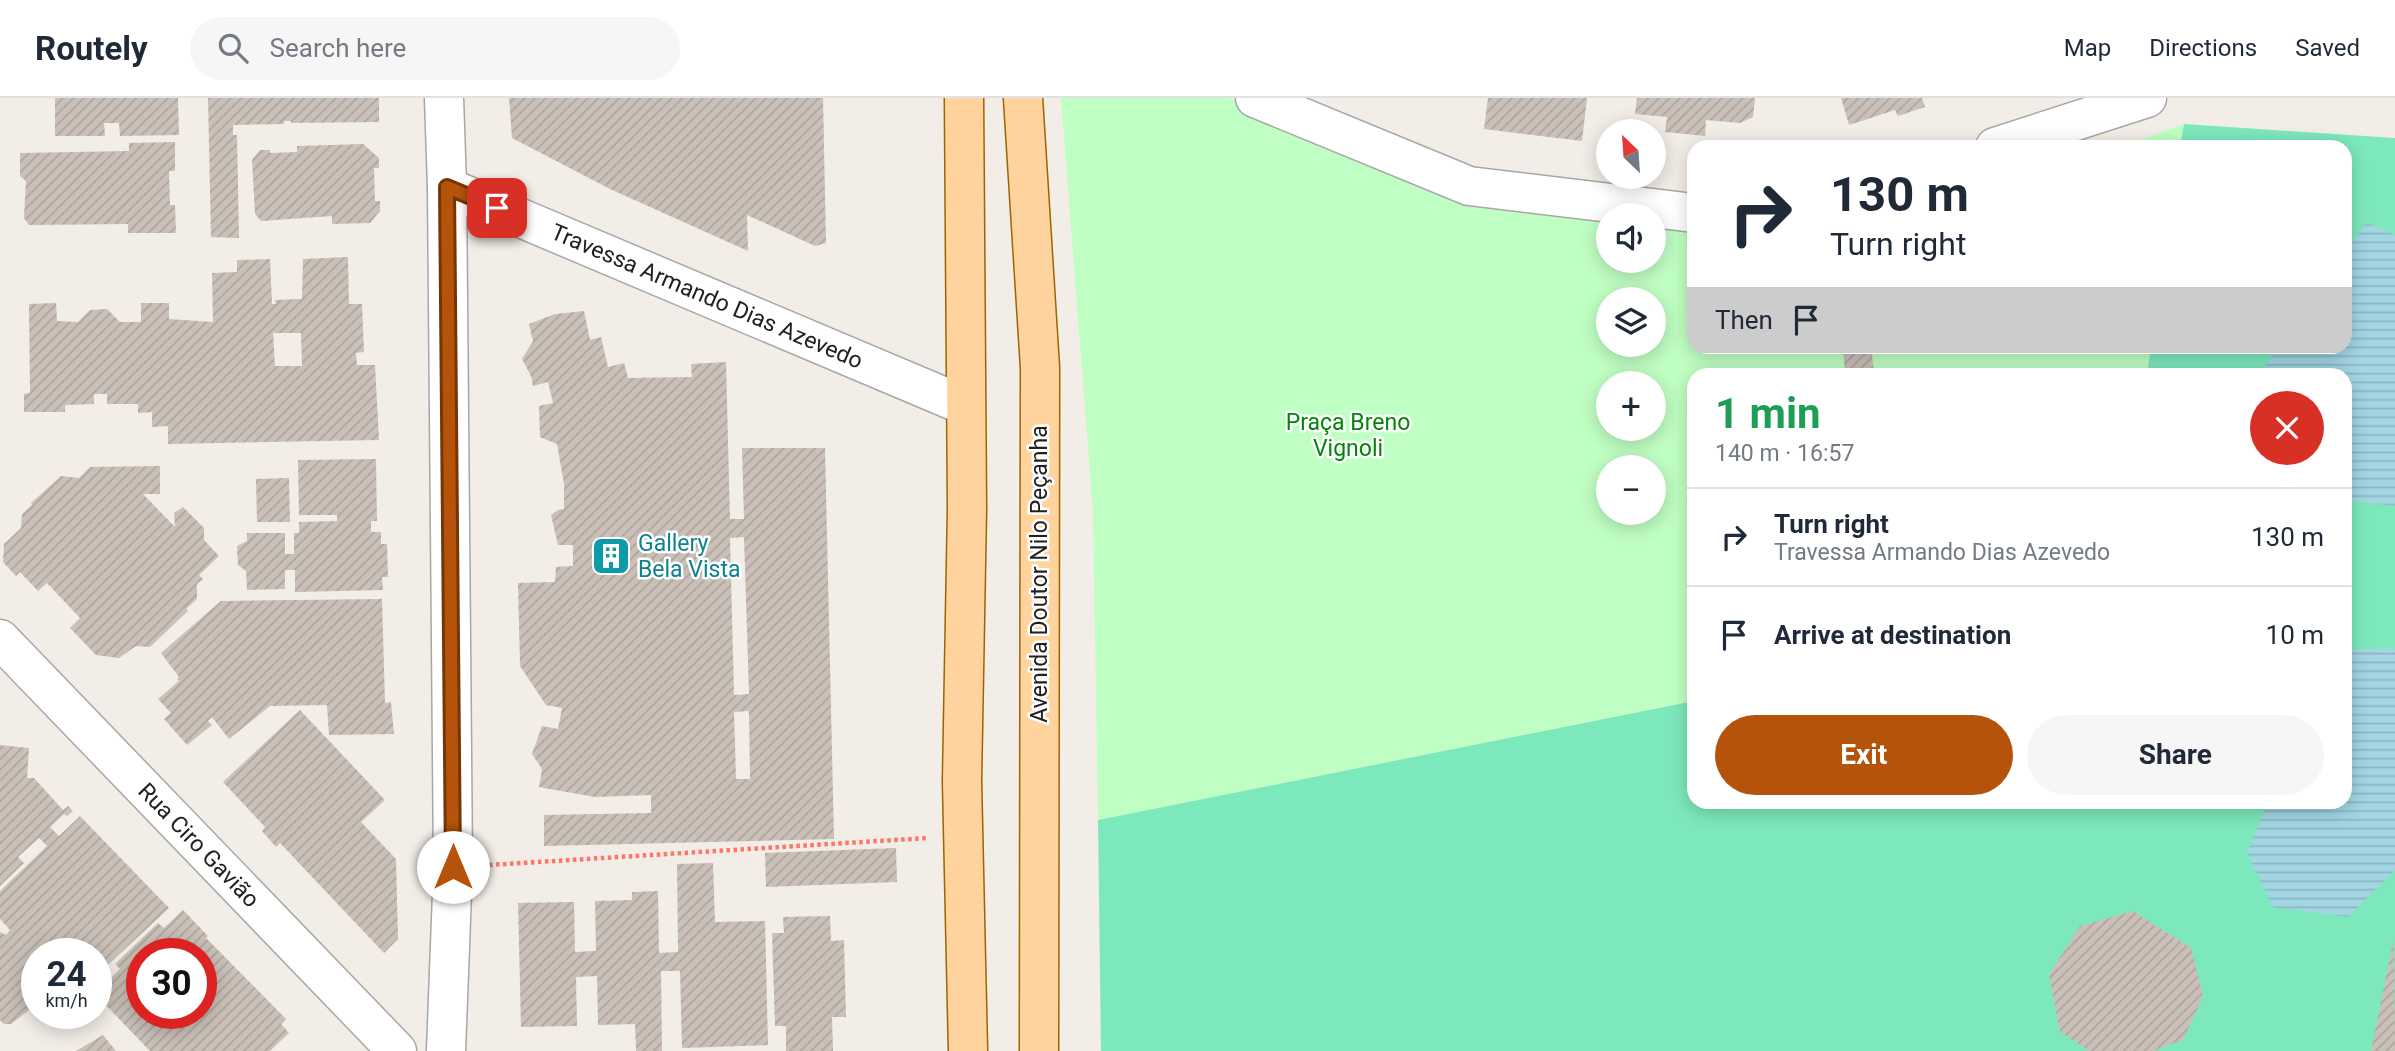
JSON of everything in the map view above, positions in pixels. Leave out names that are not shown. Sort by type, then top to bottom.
[{"type":"main road","points":[[964,98],[967,509],[963,836],[968,1051]]},
{"type":"main road","name":"Avenida Doutor Nilo Peçanha","points":[[1023,98],[1040,368],[1039,1051]]},
{"type":"street","points":[[444,98],[453,867],[446,1051]]},
{"type":"street","points":[[1255,98],[1469,186],[1687,212]]},
{"type":"street","points":[[2017,140],[2147,98]]},
{"type":"street","name":"Travessa Armando Dias Azevedo","points":[[447,187],[966,406]]},
{"type":"street","name":"Rua Ciro Gavião","points":[[0,639],[397,1051]]},
{"type":"path","points":[[453,867],[963,836]]},
{"type":"green space","name":"Praça Breno Vignoli","points":[[1061,98],[1228,98],[1498,208],[1596,214],[1596,273],[1666,273],[1666,219],[1687,220],[1687,354],[2150,354],[2148,368],[1687,368],[1687,702],[1098,820],[1093,512]]},
{"type":"green space","points":[[2184,124],[2181,140],[2139,140]]},
{"type":"green space","points":[[2184,124],[2395,138],[2395,1051],[1101,1051],[1098,820],[1687,702],[1687,809],[2352,809],[2352,368],[2148,368],[2150,354],[2352,354],[2352,140],[2181,140]]},
{"type":"water","points":[[2366,222],[2395,235],[2395,506],[2352,501],[2352,368],[2265,368],[2274,354],[2352,354],[2352,243]]},
{"type":"water","points":[[2352,650],[2395,650],[2395,870],[2348,917],[2273,907],[2247,853],[2265,809],[2352,809]]},
{"type":"building","points":[[55,98],[178,98],[179,135],[120,136],[119,123],[104,123],[105,136],[55,136]]},
{"type":"building","points":[[208,98],[379,98],[379,122],[284,121],[284,124],[233,125],[233,135],[237,135],[239,238],[211,237]]},
{"type":"building","points":[[509,98],[823,98],[826,243],[815,246],[747,215],[748,251],[610,189],[512,138]]},
{"type":"building","points":[[1488,98],[1587,98],[1582,141],[1484,129]]},
{"type":"building","points":[[1637,98],[1755,98],[1753,117],[1740,123],[1706,120],[1705,136],[1666,132],[1667,117],[1635,114]]},
{"type":"building","points":[[1841,98],[1922,98],[1925,107],[1898,116],[1895,110],[1849,125]]},
{"type":"building","points":[[175,142],[175,171],[169,171],[170,205],[175,205],[176,233],[128,233],[128,224],[29,225],[24,218],[26,181],[20,176],[20,153],[129,151],[129,143]]},
{"type":"building","points":[[363,144],[379,158],[379,168],[374,168],[375,201],[380,201],[380,211],[370,223],[332,224],[332,216],[261,221],[255,214],[252,160],[260,150],[270,150],[270,153],[297,152],[297,146]]},
{"type":"building","points":[[348,257],[349,304],[362,304],[364,352],[356,353],[357,365],[375,365],[379,440],[168,444],[168,426],[152,427],[152,412],[138,413],[138,404],[107,404],[107,394],[94,394],[94,404],[65,405],[65,412],[24,412],[24,394],[30,393],[29,304],[56,303],[57,321],[78,322],[90,310],[107,309],[120,322],[141,322],[141,303],[169,303],[169,319],[213,322],[212,273],[237,272],[237,260],[270,259],[272,304],[276,304],[275,300],[302,299],[303,259]],"holes":[[[273,333],[301,333],[302,366],[275,366]]]},
{"type":"building","points":[[584,311],[590,340],[601,337],[608,367],[624,363],[628,378],[692,377],[691,364],[726,362],[730,519],[744,519],[742,448],[825,448],[834,839],[544,846],[544,815],[651,813],[651,795],[595,797],[539,787],[542,769],[532,754],[542,726],[558,729],[562,708],[546,705],[520,666],[518,583],[555,582],[556,567],[573,566],[573,545],[558,545],[551,515],[564,509],[564,484],[557,444],[540,437],[539,406],[553,403],[548,382],[533,386],[522,359],[533,341],[529,324],[555,314]],"holes":[[[744,537],[749,694],[734,695],[730,538]],[[749,711],[750,779],[736,779],[734,712]]]},
{"type":"building","points":[[1844,354],[1872,354],[1873,368],[1845,368]]},
{"type":"building","points":[[376,459],[377,521],[371,521],[371,532],[381,532],[381,544],[387,544],[388,577],[382,577],[383,590],[295,592],[295,570],[285,570],[285,589],[247,590],[246,571],[238,565],[237,546],[247,541],[247,533],[285,533],[285,554],[294,554],[294,533],[299,533],[299,522],[337,521],[337,515],[299,515],[298,460]]},
{"type":"building","points":[[160,466],[160,494],[143,494],[175,527],[174,513],[183,507],[204,528],[204,540],[219,556],[199,575],[203,579],[197,584],[197,599],[186,609],[188,611],[150,647],[136,646],[119,658],[96,655],[70,628],[80,618],[47,583],[38,591],[20,572],[16,576],[3,562],[4,544],[21,528],[22,514],[31,503],[61,476],[79,478],[90,467]]},
{"type":"building","points":[[289,478],[290,522],[257,522],[256,479]]},
{"type":"building","points":[[382,599],[385,703],[391,702],[394,734],[329,735],[327,705],[270,706],[229,739],[212,717],[208,721],[212,725],[187,745],[164,719],[171,713],[158,699],[179,681],[179,677],[161,653],[221,601]]},
{"type":"building","points":[[300,710],[385,800],[361,822],[396,859],[398,939],[384,953],[280,843],[276,847],[262,831],[265,827],[223,782]]},
{"type":"building","points":[[0,745],[29,748],[27,778],[34,778],[63,810],[68,806],[73,811],[67,816],[64,814],[50,827],[59,836],[80,816],[169,908],[137,938],[126,938],[126,948],[112,961],[112,938],[21,938],[21,1016],[11,1024],[4,1024],[0,1020],[0,932],[6,935],[10,930],[0,919],[0,891],[47,846],[39,838],[18,857],[24,863],[0,886]]},
{"type":"building","points":[[896,848],[897,882],[766,887],[765,853]]},
{"type":"building","points":[[713,863],[715,922],[765,921],[768,1045],[682,1048],[680,971],[661,971],[662,1051],[636,1051],[635,1024],[598,1025],[597,976],[576,977],[577,1026],[521,1027],[518,903],[574,902],[575,952],[596,951],[595,901],[632,900],[632,892],[658,891],[659,953],[678,952],[677,864]]},
{"type":"building","points":[[183,910],[208,936],[142,938],[158,923],[164,928]]},
{"type":"building","points":[[2133,911],[2191,948],[2203,996],[2183,1040],[2153,1051],[2090,1051],[2060,1032],[2049,975],[2080,926]]},
{"type":"building","points":[[830,916],[831,941],[844,940],[846,1017],[832,1017],[833,1051],[786,1051],[786,1026],[775,1026],[772,933],[784,933],[783,917]]},
{"type":"building","points":[[2394,938],[2395,1051],[2371,1051]]},
{"type":"building","points":[[217,949],[286,1019],[281,1024],[289,1033],[270,1051],[150,1051],[129,1029],[217,1029]]},
{"type":"building","points":[[126,954],[126,1026],[112,1012],[112,977],[120,969],[115,964]]},
{"type":"building","points":[[103,1035],[116,1051],[76,1051]]},
{"type":"place","name":"Gallery Bela Vista","points":[[611,556]]},
{"type":"route","points":[[453,867],[447,187],[497,208]]}]
